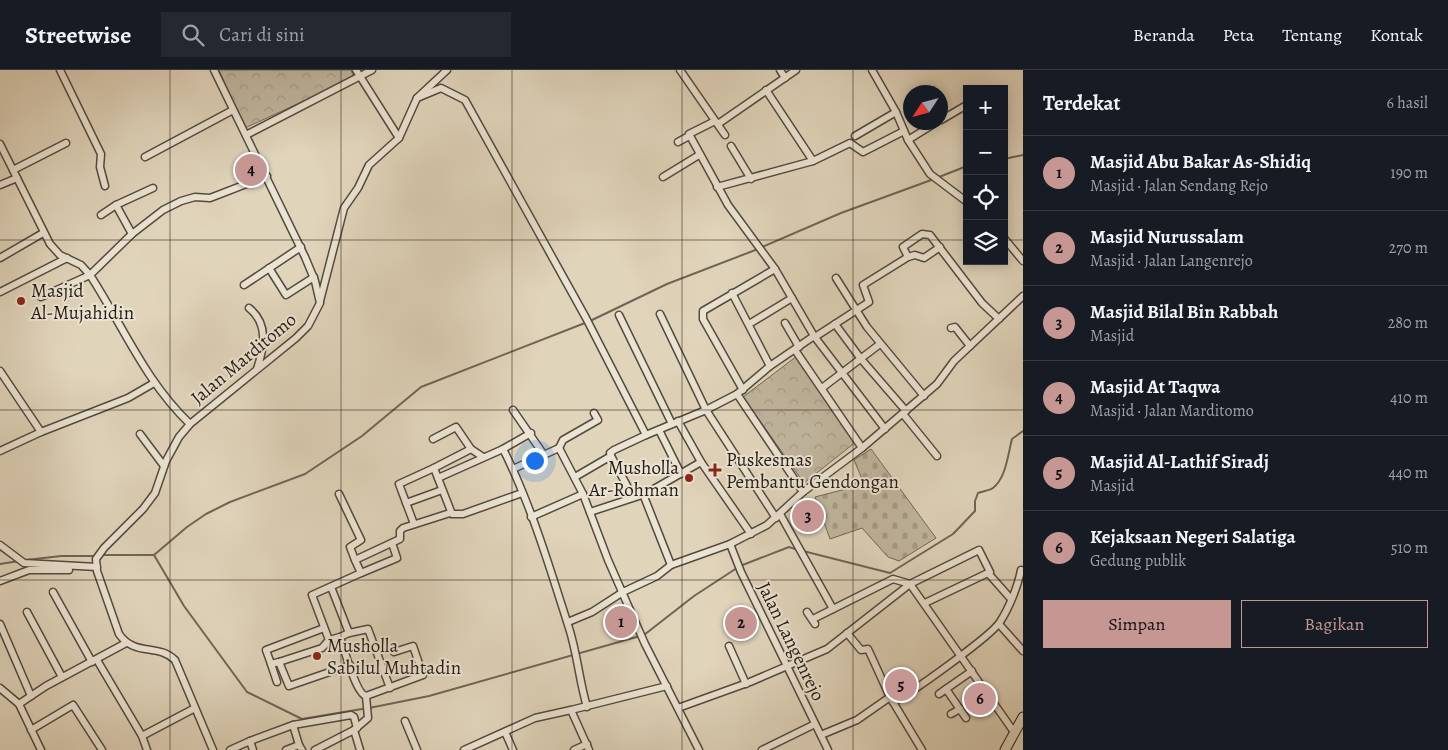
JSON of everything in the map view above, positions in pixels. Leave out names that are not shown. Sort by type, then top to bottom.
[{"type":"main road","points":[[1005,750],[1023,717]]},
{"type":"street","points":[[60,70],[101,154],[100,166],[105,186]]},
{"type":"street","points":[[214,70],[301,246],[314,278],[320,303]]},
{"type":"street","points":[[356,70],[399,138]]},
{"type":"street","points":[[246,134],[372,70]]},
{"type":"street","points":[[399,138],[417,98],[447,70]]},
{"type":"street","points":[[680,70],[725,135]]},
{"type":"street","points":[[780,70],[784,78]]},
{"type":"street","points":[[678,142],[689,136],[690,132],[717,122],[796,70]]},
{"type":"street","points":[[872,70],[896,112],[908,140],[930,174],[963,199]]},
{"type":"street","points":[[417,98],[441,88],[465,100],[586,318],[646,435]]},
{"type":"street","points":[[766,90],[812,161]]},
{"type":"street","points":[[948,116],[963,107]]},
{"type":"street","points":[[145,157],[233,110]]},
{"type":"street","points":[[855,136],[896,112]]},
{"type":"street","points":[[908,140],[924,130]]},
{"type":"street","points":[[717,187],[812,161],[850,143],[863,152],[904,132]]},
{"type":"street","points":[[689,136],[717,187],[755,244],[775,269],[815,337],[841,374],[885,429]]},
{"type":"street","name":"Jalan Marditomo","points":[[97,569],[96,559],[104,548],[147,504],[160,483],[164,466],[179,437],[190,424],[303,332],[320,303],[344,208],[358,188],[369,165],[399,138]]},
{"type":"street","points":[[13,170],[66,143]]},
{"type":"street","points":[[0,144],[43,233],[55,251],[75,261],[90,275],[154,383],[190,424]]},
{"type":"street","points":[[730,146],[751,179]]},
{"type":"street","points":[[663,177],[699,155]]},
{"type":"street","points":[[41,298],[90,275],[132,234],[163,210],[181,200],[217,196],[267,176]]},
{"type":"street","points":[[0,185],[17,178]]},
{"type":"street","points":[[101,215],[116,205],[153,188]]},
{"type":"street","points":[[116,205],[132,234]]},
{"type":"street","points":[[0,258],[43,233]]},
{"type":"street","points":[[908,257],[903,247],[922,234],[930,235],[982,303],[999,319]]},
{"type":"street","points":[[1008,242],[1022,257]]},
{"type":"street","points":[[244,285],[301,246]]},
{"type":"street","points":[[633,497],[610,453],[675,422],[706,410],[740,392],[770,366],[870,301],[863,285],[908,257],[915,255],[924,258],[940,247]]},
{"type":"street","points":[[0,292],[67,258]]},
{"type":"street","points":[[269,268],[286,295],[314,278]]},
{"type":"street","points":[[775,269],[706,308],[702,314],[740,392],[804,492]]},
{"type":"street","points":[[836,278],[880,344],[924,396]]},
{"type":"street","points":[[732,294],[770,366]]},
{"type":"street","points":[[568,622],[592,612],[623,592],[660,575],[671,565],[730,544],[751,534],[778,516],[804,492],[862,448],[924,396],[970,346],[1023,296]]},
{"type":"street","points":[[748,324],[792,298]]},
{"type":"street","points":[[250,308],[255,314],[264,336],[256,370]]},
{"type":"street","points":[[660,314],[706,410],[796,543],[833,609]]},
{"type":"street","points":[[619,315],[675,422],[751,534]]},
{"type":"street","points":[[785,323],[797,348],[862,448]]},
{"type":"street","points":[[835,324],[905,412],[937,456]]},
{"type":"street","points":[[951,328],[955,327],[970,346]]},
{"type":"street","points":[[822,388],[880,344]]},
{"type":"street","points":[[0,371],[41,432]]},
{"type":"street","points":[[0,451],[41,432],[110,406],[154,383]]},
{"type":"street","points":[[513,410],[531,433],[544,455]]},
{"type":"street","points":[[514,469],[559,448],[563,440],[598,421],[594,413]]},
{"type":"street","points":[[433,439],[455,426],[471,449],[483,457]]},
{"type":"street","points":[[658,430],[681,474]]},
{"type":"street","points":[[438,478],[503,449],[531,433]]},
{"type":"street","points":[[140,434],[164,466]]},
{"type":"street","points":[[559,448],[583,494],[645,644],[699,750]]},
{"type":"street","points":[[414,524],[399,483],[471,449]]},
{"type":"street","points":[[503,449],[514,469],[568,622],[587,707]]},
{"type":"street","points":[[575,477],[612,456]]},
{"type":"street","points":[[590,512],[643,494],[702,462]]},
{"type":"street","points":[[434,468],[450,513]]},
{"type":"street","points":[[406,503],[442,490]]},
{"type":"street","points":[[356,560],[400,540],[401,529],[450,513],[457,516],[522,493]]},
{"type":"street","points":[[340,494],[361,539],[350,547],[361,573]]},
{"type":"street","points":[[531,517],[583,494]]},
{"type":"street","points":[[643,494],[671,565]]},
{"type":"street","points":[[329,640],[312,596],[397,558],[392,543]]},
{"type":"street","name":"Jalan Langenrejo","points":[[730,544],[736,562],[828,750]]},
{"type":"street","points":[[0,545],[24,563],[97,569]]},
{"type":"street","points":[[678,708],[746,684],[827,649],[910,584],[978,550],[990,572],[988,574],[1011,600]]},
{"type":"street","points":[[0,581],[29,570],[97,569]]},
{"type":"street","points":[[97,569],[113,618],[126,643],[134,647],[162,652],[175,660],[213,750]]},
{"type":"street","points":[[821,735],[857,720],[891,700],[961,655],[999,624],[1011,600],[1021,570]]},
{"type":"street","points":[[925,603],[988,574]]},
{"type":"street","points":[[807,612],[814,621],[833,609],[893,579],[910,584],[1014,732]]},
{"type":"street","points":[[331,587],[349,633]]},
{"type":"street","points":[[52,592],[142,736],[147,750]]},
{"type":"street","points":[[27,612],[62,677]]},
{"type":"street","points":[[0,624],[31,696]]},
{"type":"street","points":[[999,624],[1023,651]]},
{"type":"street","points":[[277,682],[266,650],[324,628]]},
{"type":"street","points":[[271,664],[322,648],[329,640],[368,629],[390,688]]},
{"type":"street","points":[[847,633],[861,650],[868,649],[891,700],[922,750]]},
{"type":"street","points":[[340,637],[359,692],[366,696],[423,674],[413,646],[394,652]]},
{"type":"street","points":[[19,704],[62,677],[126,643]]},
{"type":"street","points":[[729,646],[746,684]]},
{"type":"street","points":[[279,662],[288,686],[350,665]]},
{"type":"street","points":[[939,694],[972,671]]},
{"type":"street","points":[[466,750],[535,718],[587,707],[667,686]]},
{"type":"street","points":[[0,688],[19,704],[41,750]]},
{"type":"street","points":[[946,689],[966,718]]},
{"type":"street","points":[[315,750],[355,729],[366,721],[369,716],[366,696]]},
{"type":"street","points":[[31,730],[73,705],[102,750]]},
{"type":"street","points":[[142,736],[195,708]]},
{"type":"street","points":[[951,714],[960,709]]},
{"type":"street","points":[[571,710],[588,747],[574,750]]},
{"type":"street","points":[[230,750],[293,725],[351,715],[354,717],[360,750]]},
{"type":"street","points":[[405,721],[417,750]]},
{"type":"street","points":[[762,750],[815,724]]},
{"type":"street","points":[[286,750],[300,747],[293,725]]},
{"type":"street","points":[[505,732],[513,750]]},
{"type":"street","points":[[250,741],[253,750]]},
{"type":"green space","points":[[219,70],[351,70],[354,78],[245,128]]},
{"type":"green space","points":[[797,356],[857,441],[804,483],[743,397]]},
{"type":"green space","points":[[871,449],[936,538],[899,561],[888,557],[862,528],[830,539],[815,497],[846,489],[862,479],[854,460]]},
{"type":"waterway","points":[[1008,158],[1023,155]]},
{"type":"waterway","points":[[939,177],[963,168]]},
{"type":"waterway","points":[[762,247],[841,213],[934,179]]},
{"type":"waterway","points":[[590,321],[667,284],[758,249]]},
{"type":"waterway","points":[[101,555],[154,555],[187,527],[206,514],[230,502],[305,474],[362,436],[421,387],[585,323]]},
{"type":"waterway","points":[[803,551],[890,573],[953,534],[975,511],[975,501],[978,493],[991,489],[997,484],[1006,465],[1012,439],[1023,431]]},
{"type":"waterway","points":[[644,635],[694,596],[740,566],[789,547],[798,550]]},
{"type":"waterway","points":[[154,555],[184,606],[247,692],[302,719],[362,709]]},
{"type":"waterway","points":[[26,560],[61,556],[96,556]]},
{"type":"waterway","points":[[0,564],[19,561]]},
{"type":"waterway","points":[[369,708],[429,696],[640,636]]},
{"type":"place","name":"Masjid At Taqwa","points":[[251,170]]},
{"type":"place","name":"Masjid Al-Mujahidin","points":[[21,301]]},
{"type":"place","name":"Puskesmas Pembantu Gendongan","points":[[715,470]]},
{"type":"place","name":"Musholla Ar-Rohman","points":[[689,478]]},
{"type":"place","name":"Masjid Bilal Bin Rabbah","points":[[808,516]]},
{"type":"place","name":"Masjid Abu Bakar As-Shidiq","points":[[621,622]]},
{"type":"place","name":"Masjid Nurussalam","points":[[741,623]]},
{"type":"place","name":"Musholla Sabilul Muhtadin","points":[[317,656]]},
{"type":"place","name":"Masjid Al-Lathif Siradj","points":[[901,685]]},
{"type":"place","name":"Kejaksaan Negeri Salatiga","points":[[980,699]]}]
